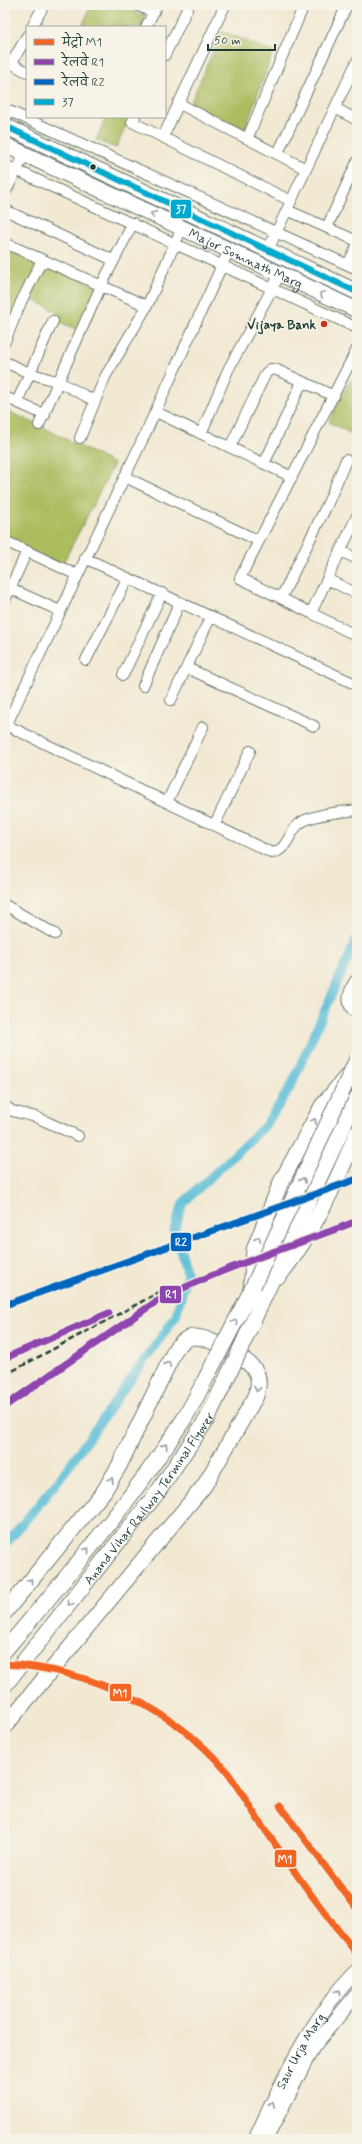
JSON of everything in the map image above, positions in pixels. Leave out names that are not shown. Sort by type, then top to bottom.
[{"type":"main road","name":"Major Somnath Marg","points":[[10,123],[268,250],[357,292]]},
{"type":"main road","name":"Major Somnath Marg","points":[[5,145],[357,310]]},
{"type":"main road","points":[[357,982],[350,999],[351,1005],[357,1011]]},
{"type":"main road","name":"Anand Vihar Railway Terminal Flyover","points":[[5,1685],[157,1493],[207,1419],[234,1364],[258,1293],[355,1064]]},
{"type":"main road","name":"Anand Vihar Railway Terminal Flyover","points":[[5,1650],[60,1585],[139,1482],[184,1418],[217,1357],[258,1293],[357,1097]]},
{"type":"main road","name":"Anand Vihar Railway Terminal Flyover","points":[[258,1293],[291,1262],[326,1203],[357,1134]]},
{"type":"main road","points":[[5,1612],[104,1491],[120,1466],[176,1348],[183,1341],[194,1337],[210,1340],[252,1366],[259,1380],[256,1396],[204,1486],[5,1726]]},
{"type":"street","points":[[33,26],[44,5]]},
{"type":"street","points":[[136,5],[155,8],[146,26]]},
{"type":"street","points":[[166,53],[189,5]]},
{"type":"street","points":[[163,137],[225,5]]},
{"type":"street","points":[[248,137],[304,5]]},
{"type":"street","points":[[278,153],[347,5]]},
{"type":"street","points":[[26,37],[8,62],[26,71]]},
{"type":"street","points":[[268,250],[357,61]]},
{"type":"street","points":[[178,103],[248,137],[306,169]]},
{"type":"street","points":[[335,108],[357,120]]},
{"type":"street","points":[[5,110],[10,123],[276,231],[352,266],[357,246]]},
{"type":"street","points":[[134,118],[132,122],[163,137],[327,227],[357,241]]},
{"type":"street","points":[[5,193],[25,154]]},
{"type":"street","points":[[327,227],[357,162]]},
{"type":"street","points":[[5,165],[222,264],[357,328]]},
{"type":"street","points":[[5,210],[113,260]]},
{"type":"street","points":[[39,425],[45,415],[113,260],[133,223]]},
{"type":"street","points":[[80,438],[105,378],[148,306],[182,228]]},
{"type":"street","points":[[5,243],[148,306]]},
{"type":"street","points":[[229,250],[156,412],[85,558],[6,727],[215,824],[272,853],[280,850],[300,823],[318,816],[357,810]]},
{"type":"street","points":[[5,341],[21,302],[42,260]]},
{"type":"street","points":[[201,434],[228,370],[274,289],[280,274]]},
{"type":"street","points":[[17,402],[53,321]]},
{"type":"street","points":[[357,349],[240,578],[357,636]]},
{"type":"street","points":[[5,362],[29,373],[59,382],[95,401]]},
{"type":"street","points":[[230,447],[266,373],[271,369],[334,396]]},
{"type":"street","points":[[264,464],[302,382]]},
{"type":"street","points":[[5,397],[45,415]]},
{"type":"street","points":[[156,412],[292,477]]},
{"type":"street","points":[[281,598],[328,503],[346,460]]},
{"type":"street","points":[[125,477],[259,541]]},
{"type":"street","points":[[311,613],[326,579],[356,520]]},
{"type":"street","points":[[5,541],[77,575]]},
{"type":"street","points":[[5,600],[8,587],[27,551]]},
{"type":"street","points":[[341,551],[357,559]]},
{"type":"street","points":[[85,558],[357,685]]},
{"type":"street","points":[[86,660],[128,578]]},
{"type":"street","points":[[326,579],[357,594]]},
{"type":"street","points":[[8,587],[60,611]]},
{"type":"street","points":[[123,675],[162,593]]},
{"type":"street","points":[[143,686],[180,602]]},
{"type":"street","points":[[171,700],[188,668],[210,616]]},
{"type":"street","points":[[188,668],[314,726]]},
{"type":"street","points":[[167,802],[203,727]]},
{"type":"street","points":[[215,824],[250,751]]},
{"type":"street","points":[[5,905],[55,934]]},
{"type":"street","points":[[5,1106],[12,1111],[67,1130],[78,1136]]},
{"type":"street","name":"Saur Urja Marg","points":[[255,2139],[279,2088],[306,2041],[334,1998],[357,1971]]},
{"type":"street","name":"Saur Urja Marg","points":[[266,2139],[314,2047],[357,1994]]},
{"type":"green space","points":[[91,5],[113,5],[145,16],[142,26],[82,26]]},
{"type":"green space","points":[[222,31],[273,52],[245,129],[190,104]]},
{"type":"green space","points":[[106,118],[130,118],[116,148],[96,140]]},
{"type":"green space","points":[[5,245],[104,290],[84,333],[54,319],[58,312],[25,296],[15,315],[5,311]]},
{"type":"green space","points":[[350,380],[357,383],[357,437],[329,422]]},
{"type":"green space","points":[[5,410],[39,425],[114,464],[62,565],[5,538]]},
{"type":"waterway","points":[[5,1545],[58,1481],[176,1316],[187,1274],[174,1230],[183,1203],[265,1126],[290,1088],[357,938]]},
{"type":"railway","points":[[5,1375],[167,1288]]},
{"type":"railway","points":[[5,1406],[20,1396]]},
{"type":"metro line","name":"M1","points":[[5,1664],[36,1667],[97,1683],[127,1696],[155,1711],[181,1728],[205,1749],[227,1772],[297,1876],[357,1954]]},
{"type":"metro line","name":"M1","points":[[280,1806],[357,1909]]},
{"type":"rail line","name":"R2","points":[[5,1305],[357,1179]]},
{"type":"rail line","name":"R1","points":[[5,1406],[154,1303],[203,1279],[357,1221]]},
{"type":"rail line","name":"R1","points":[[5,1358],[109,1313]]},
{"type":"transit line","name":"37","points":[[5,126],[357,292]]},
{"type":"place","name":"Vijaya Bank","points":[[324,324]]}]
